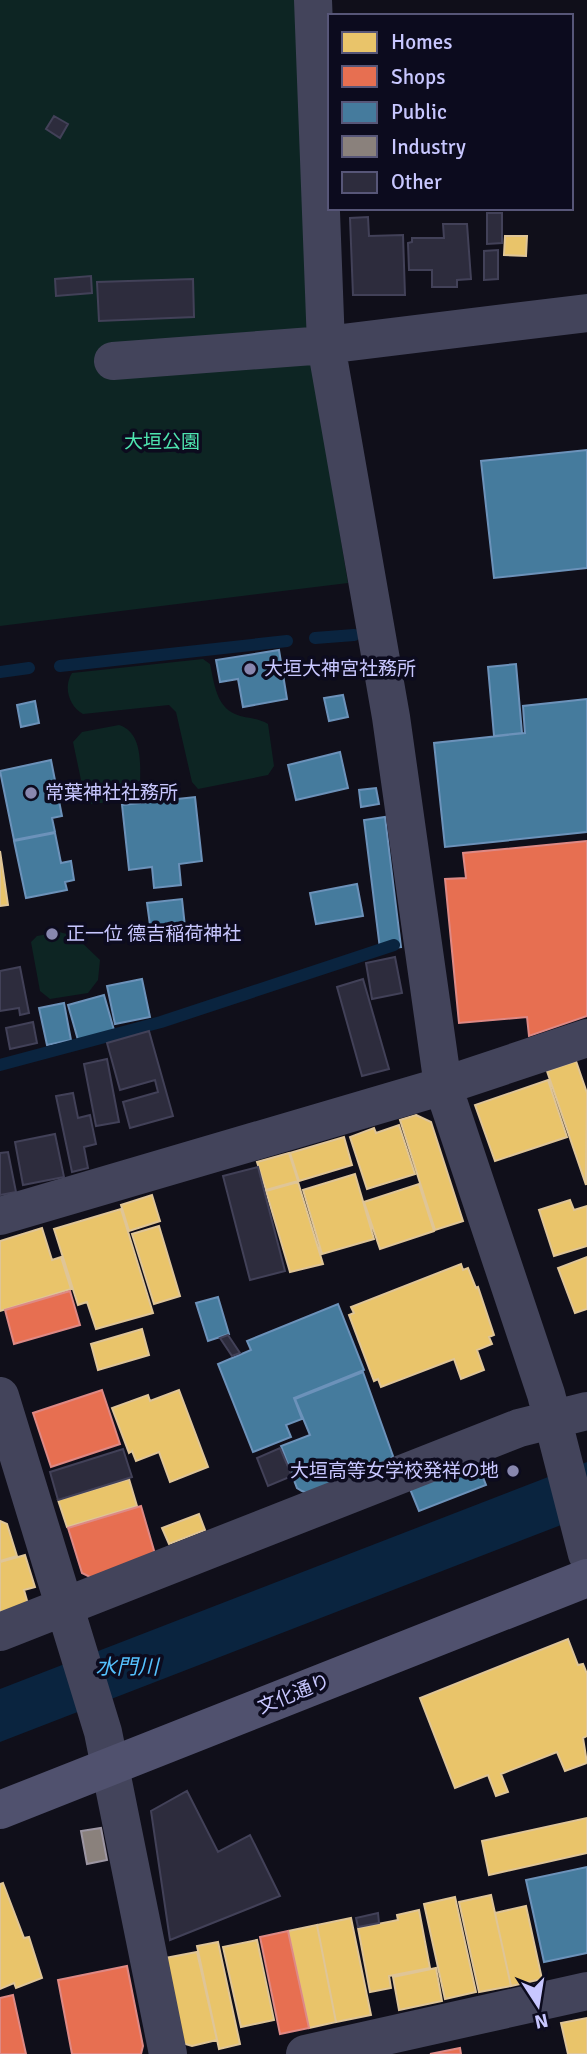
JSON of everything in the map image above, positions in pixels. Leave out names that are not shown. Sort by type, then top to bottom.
[{"type":"street","points":[[313,0],[326,345],[391,718],[443,1086],[569,1415],[560,1458],[583,1544]]},
{"type":"street","points":[[113,361],[326,345],[587,313]]},
{"type":"street","points":[[0,1216],[443,1086],[587,1038]]},
{"type":"street","points":[[0,1396],[15,1495],[66,1607],[101,1722],[168,2054]]},
{"type":"street","points":[[0,1632],[519,1428],[569,1415]]},
{"type":"street","name":"文化通り","points":[[0,1810],[587,1577]]},
{"type":"street","points":[[305,2054],[587,1991]]},
{"type":"green space","name":"大垣公園","points":[[0,0],[298,0],[307,336],[348,583],[0,626]]},
{"type":"green space","points":[[203,659],[210,664],[217,693],[229,710],[268,724],[274,766],[268,775],[198,789],[192,782],[176,712],[169,705],[83,714],[74,706],[69,696],[68,684],[72,673]]},
{"type":"green space","points":[[119,725],[133,735],[137,743],[140,789],[131,800],[91,804],[85,799],[73,742],[82,732]]},
{"type":"green space","points":[[59,932],[75,936],[100,960],[98,980],[88,993],[50,999],[40,991],[31,942],[37,936]]},
{"type":"water","name":"水門川","points":[[587,1462],[587,1515],[0,1742],[0,1689]]},
{"type":"building: Homes","points":[[505,236],[527,236],[526,256],[504,255]]},
{"type":"building: Homes","points":[[0,851],[8,905],[0,906]]},
{"type":"building: Homes","points":[[576,1061],[587,1093],[586,1185],[547,1071]]},
{"type":"building: Homes","points":[[548,1080],[567,1137],[495,1161],[475,1105]]},
{"type":"building: Homes","points":[[416,1115],[431,1122],[463,1221],[435,1230],[400,1120]]},
{"type":"building: Homes","points":[[399,1125],[415,1174],[367,1189],[350,1137],[374,1128],[376,1133]]},
{"type":"building: Homes","points":[[344,1137],[352,1165],[299,1181],[290,1153]]},
{"type":"building: Homes","points":[[289,1153],[298,1181],[266,1190],[257,1162]]},
{"type":"building: Homes","points":[[355,1174],[374,1239],[322,1254],[303,1190]]},
{"type":"building: Homes","points":[[298,1182],[323,1264],[290,1272],[266,1191]]},
{"type":"building: Homes","points":[[419,1184],[434,1231],[380,1249],[364,1202]]},
{"type":"building: Homes","points":[[152,1195],[160,1221],[129,1231],[121,1205]]},
{"type":"building: Homes","points":[[570,1200],[574,1210],[587,1206],[587,1246],[554,1256],[539,1210]]},
{"type":"building: Homes","points":[[121,1209],[153,1313],[96,1329],[87,1302],[78,1305],[54,1229]]},
{"type":"building: Homes","points":[[159,1226],[180,1296],[154,1304],[132,1234]]},
{"type":"building: Homes","points":[[42,1228],[52,1260],[61,1257],[71,1289],[0,1311],[0,1241]]},
{"type":"building: Homes","points":[[587,1257],[587,1309],[575,1313],[558,1268]]},
{"type":"building: Homes","points":[[461,1264],[463,1270],[468,1268],[476,1288],[478,1287],[494,1335],[489,1337],[492,1344],[477,1350],[484,1370],[461,1379],[454,1359],[381,1387],[378,1379],[374,1381],[349,1315],[354,1313],[351,1307]]},
{"type":"building: Homes","points":[[142,1329],[149,1355],[98,1370],[91,1344]]},
{"type":"building: Homes","points":[[179,1390],[208,1467],[170,1482],[159,1452],[136,1461],[132,1451],[129,1453],[112,1408],[148,1395],[150,1401]]},
{"type":"building: Homes","points":[[129,1479],[137,1506],[67,1527],[58,1500]]},
{"type":"building: Homes","points":[[199,1514],[205,1530],[169,1544],[162,1528]]},
{"type":"building: Homes","points":[[0,1521],[7,1524],[17,1556],[0,1561]]},
{"type":"building: Homes","points":[[25,1555],[35,1587],[24,1590],[28,1604],[0,1612],[0,1562]]},
{"type":"building: Homes","points":[[568,1639],[578,1665],[583,1664],[587,1674],[587,1736],[583,1738],[587,1763],[565,1771],[557,1752],[501,1774],[508,1792],[496,1796],[488,1775],[455,1788],[420,1698]]},
{"type":"building: Homes","points":[[587,1818],[587,1853],[489,1875],[482,1841]]},
{"type":"building: Homes","points":[[3,1883],[24,1938],[29,1937],[42,1978],[16,1988],[14,1983],[0,1989],[0,1884]]},
{"type":"building: Homes","points":[[491,1895],[511,1986],[479,1992],[459,1902]]},
{"type":"building: Homes","points":[[455,1897],[476,1992],[445,1999],[424,1904]]},
{"type":"building: Homes","points":[[526,1906],[542,1979],[511,1986],[495,1913]]},
{"type":"building: Homes","points":[[419,1910],[430,1968],[389,1976],[391,1988],[370,1992],[358,1928],[398,1920],[397,1915]]},
{"type":"building: Homes","points":[[351,1918],[371,2015],[336,2022],[317,1925]]},
{"type":"building: Homes","points":[[317,1925],[336,2022],[309,2028],[288,1931]]},
{"type":"building: Homes","points":[[257,1940],[274,2020],[241,2027],[223,1947]]},
{"type":"building: Homes","points":[[218,1942],[240,2044],[219,2049],[197,1946]]},
{"type":"building: Homes","points":[[197,1952],[217,2040],[192,2046],[182,2043],[165,1958]]},
{"type":"building: Homes","points":[[436,1968],[442,2001],[399,2010],[393,1977]]},
{"type":"building: Homes","points":[[587,2018],[587,2054],[568,2054],[561,2023]]},
{"type":"building: Shops","points":[[587,841],[587,1016],[529,1036],[527,1017],[459,1023],[445,879],[466,878],[463,853]]},
{"type":"building: Shops","points":[[70,1291],[80,1325],[14,1344],[5,1310]]},
{"type":"building: Shops","points":[[102,1390],[120,1444],[51,1467],[33,1413]]},
{"type":"building: Shops","points":[[141,1506],[155,1554],[92,1578],[82,1573],[68,1528]]},
{"type":"building: Shops","points":[[288,1931],[309,2028],[280,2034],[260,1937]]},
{"type":"building: Shops","points":[[127,1966],[143,2046],[141,2054],[72,2054],[58,1980]]},
{"type":"building: Shops","points":[[13,1995],[26,2054],[0,2054],[0,1998]]},
{"type":"building: Shops","points":[[460,2048],[461,2054],[430,2054]]},
{"type":"building: Public","points":[[587,450],[587,568],[494,578],[481,461]]},
{"type":"building: Public","name":"大垣大神宮社務所","points":[[279,650],[287,699],[243,707],[238,679],[220,682],[216,660]]},
{"type":"building: Public","points":[[516,664],[522,733],[494,736],[488,667]]},
{"type":"building: Public","points":[[343,695],[348,717],[329,721],[324,698]]},
{"type":"building: Public","points":[[587,699],[587,832],[445,847],[434,743],[525,733],[523,706]]},
{"type":"building: Public","points":[[35,701],[39,723],[21,727],[17,705]]},
{"type":"building: Public","points":[[340,752],[348,788],[296,800],[288,765]]},
{"type":"building: Public","name":"常葉神社社務所","points":[[51,760],[62,816],[52,818],[55,832],[14,840],[0,771]]},
{"type":"building: Public","points":[[376,788],[379,804],[361,807],[359,790]]},
{"type":"building: Public","points":[[195,797],[202,861],[179,864],[181,885],[154,888],[152,867],[129,870],[122,805]]},
{"type":"building: Public","points":[[385,817],[401,947],[380,949],[364,820]]},
{"type":"building: Public","points":[[55,833],[61,863],[71,861],[74,880],[65,882],[67,890],[26,898],[14,841]]},
{"type":"building: Public","points":[[357,884],[363,916],[316,924],[310,893]]},
{"type":"building: Public","points":[[182,899],[186,936],[152,940],[147,903]]},
{"type":"building: Public","points":[[142,979],[150,1017],[115,1024],[107,986]]},
{"type":"building: Public","points":[[104,995],[114,1030],[78,1040],[68,1005]]},
{"type":"building: Public","points":[[64,1003],[71,1040],[47,1045],[39,1008]]},
{"type":"building: Public","points":[[218,1297],[229,1334],[208,1341],[196,1303]]},
{"type":"building: Public","points":[[338,1304],[364,1370],[294,1398],[302,1419],[286,1425],[291,1437],[253,1452],[218,1364],[251,1350],[247,1341]]},
{"type":"building: Public","points":[[363,1372],[393,1456],[389,1461],[307,1493],[302,1491],[297,1488],[281,1446],[310,1435],[295,1399]]},
{"type":"building: Public","points":[[477,1462],[486,1485],[419,1511],[410,1489]]},
{"type":"building: Public","points":[[587,1867],[587,1953],[544,1962],[526,1880]]},
{"type":"building: Industry","points":[[101,1828],[107,1860],[87,1864],[81,1831]]},
{"type":"building: Other","points":[[54,116],[68,124],[60,138],[46,129]]},
{"type":"building: Other","points":[[487,213],[502,213],[502,243],[487,244]]},
{"type":"building: Other","points":[[368,217],[369,236],[403,235],[405,295],[353,295],[350,218]]},
{"type":"building: Other","points":[[443,224],[467,224],[471,279],[457,280],[457,287],[432,287],[432,270],[409,270],[408,243],[412,242],[412,238],[444,238]]},
{"type":"building: Other","points":[[498,250],[498,279],[484,280],[484,251]]},
{"type":"building: Other","points":[[91,276],[92,293],[56,296],[55,279]]},
{"type":"building: Other","points":[[193,279],[194,317],[99,321],[97,282]]},
{"type":"building: Other","points":[[395,957],[402,993],[372,999],[366,963]]},
{"type":"building: Other","points":[[20,967],[29,1013],[20,1015],[19,1008],[0,1011],[0,971]]},
{"type":"building: Other","points":[[363,979],[389,1069],[362,1076],[337,987]]},
{"type":"building: Other","points":[[33,1022],[37,1043],[10,1049],[6,1028]]},
{"type":"building: Other","points":[[149,1031],[173,1116],[130,1128],[123,1102],[158,1092],[155,1080],[120,1090],[107,1043]]},
{"type":"building: Other","points":[[107,1059],[119,1122],[96,1126],[84,1064]]},
{"type":"building: Other","points":[[73,1093],[78,1118],[90,1115],[96,1144],[84,1147],[88,1168],[72,1172],[56,1096]]},
{"type":"building: Other","points":[[55,1134],[64,1177],[23,1185],[15,1142]]},
{"type":"building: Other","points":[[8,1152],[16,1192],[0,1195],[0,1153]]},
{"type":"building: Other","points":[[258,1167],[285,1271],[250,1280],[223,1176]]},
{"type":"building: Other","points":[[228,1335],[240,1353],[232,1356],[220,1338]]},
{"type":"building: Other","points":[[280,1448],[292,1476],[268,1486],[257,1458]]},
{"type":"building: Other","points":[[123,1449],[132,1477],[58,1500],[50,1472]]},
{"type":"building: Other","points":[[187,1791],[218,1852],[250,1835],[280,1896],[170,1940],[151,1811]]},
{"type":"building: Other","points":[[378,1913],[379,1923],[358,1927],[356,1918]]},
{"type":"waterway","points":[[315,638],[354,635]]},
{"type":"waterway","points":[[60,666],[287,641]]},
{"type":"waterway","points":[[0,672],[29,668]]},
{"type":"waterway","points":[[0,1065],[161,1022],[394,945]]},
{"type":"place","name":"大垣大神宮社務所","points":[[250,669]]},
{"type":"place","name":"常葉神社社務所","points":[[31,793]]},
{"type":"place","name":"正一位 德吉稲荷神社","points":[[52,934]]},
{"type":"place","name":"大垣高等女学校発祥の地","points":[[513,1471]]}]
